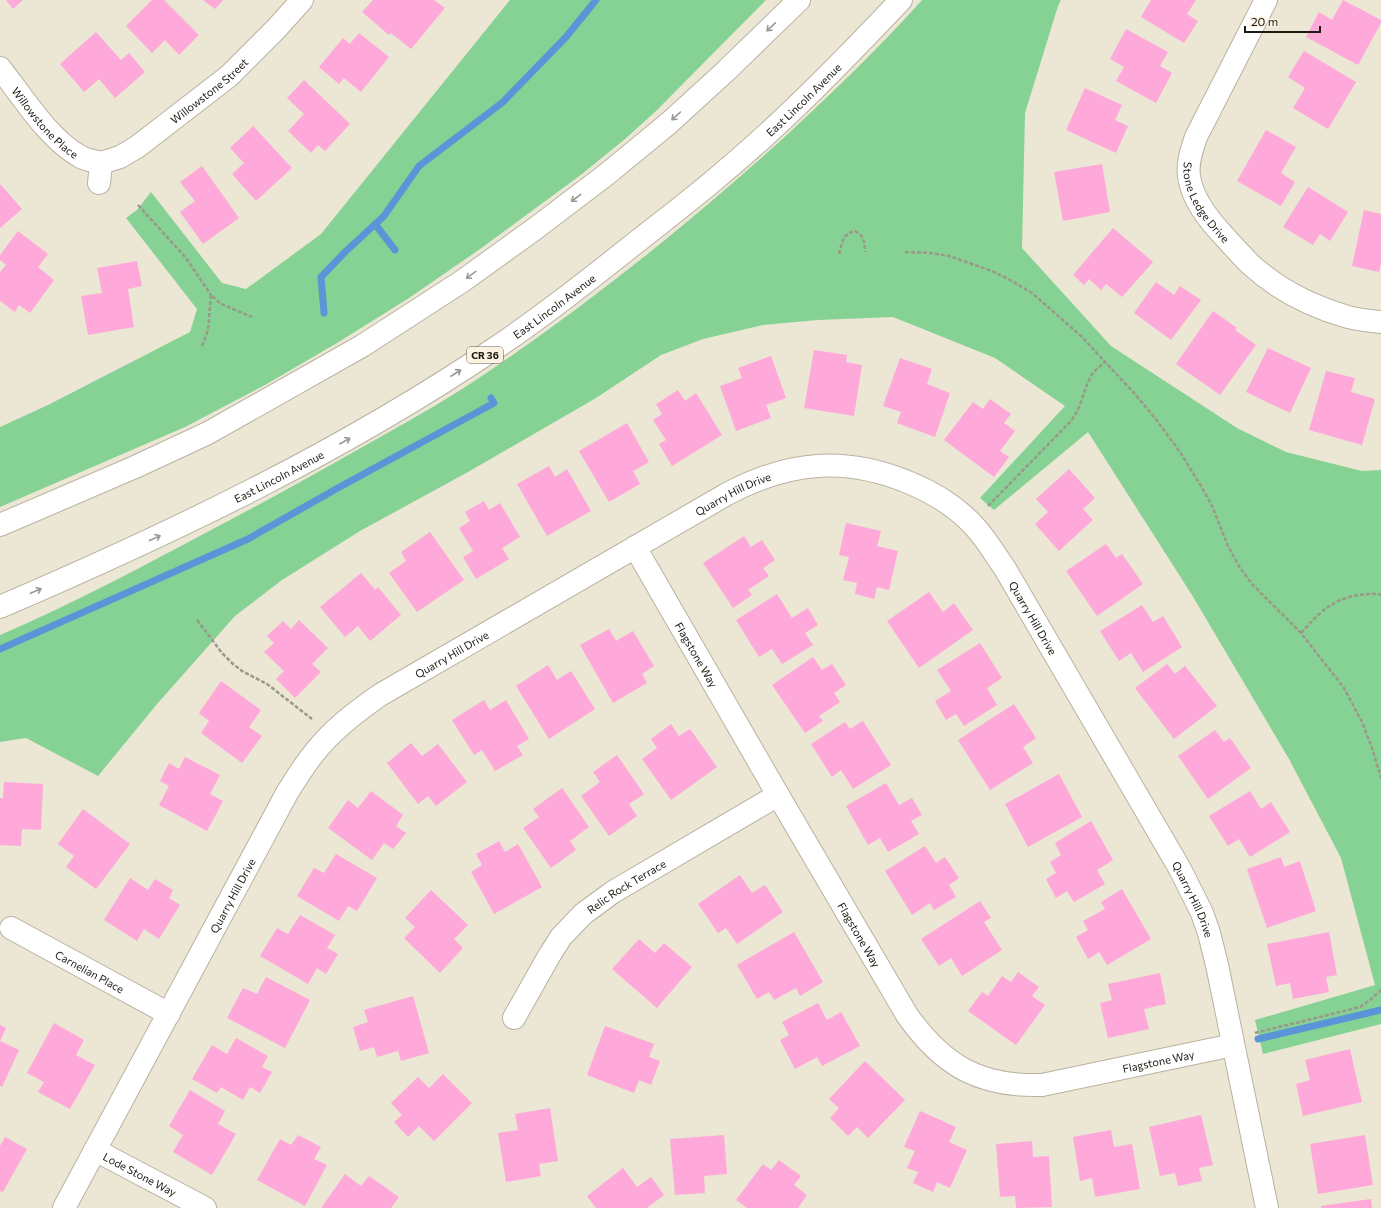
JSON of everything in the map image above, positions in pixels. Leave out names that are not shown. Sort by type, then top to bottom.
[{"type":"street","name":"Willowstone Street","points":[[100,173],[120,157],[138,148],[229,76],[272,34],[302,0]]},
{"type":"street","points":[[0,526],[135,467],[208,433],[362,346],[461,282],[595,183],[663,127],[727,70],[799,0]]},
{"type":"street","name":"East Lincoln Avenue","points":[[0,606],[167,533],[323,454],[403,407],[498,347],[582,286],[720,176],[790,112],[901,0]]},
{"type":"street","name":"Stone Ledge Drive","points":[[1266,0],[1194,144],[1189,175],[1197,200],[1205,214],[1237,251],[1250,264],[1278,286],[1311,303],[1349,318],[1381,322]]},
{"type":"street","name":"Willowstone Place","points":[[0,68],[46,127],[62,143],[82,157],[100,173]]},
{"type":"street","name":"Quarry Hill Drive","points":[[64,1208],[170,1014],[287,793],[310,758],[328,737],[361,708],[380,695],[745,484],[785,471],[812,466],[833,465],[880,472],[920,488],[940,498],[975,527],[1004,566],[1192,891],[1209,933],[1267,1208]]},
{"type":"street","name":"Flagstone Way","points":[[634,547],[907,1015],[932,1046],[950,1061],[960,1068],[998,1083],[1024,1086],[1042,1085],[1233,1045]]},
{"type":"street","name":"Relic Rock Terrace","points":[[514,1018],[548,956],[561,937],[583,914],[613,892],[778,795]]},
{"type":"street","name":"Carnelian Place","points":[[11,928],[170,1014]]},
{"type":"street","name":"Lode Stone Way","points":[[95,1150],[205,1208]]},
{"type":"path","points":[[138,205],[186,258],[211,295],[221,304],[252,317]]},
{"type":"path","points":[[839,254],[845,235],[855,231],[862,235],[865,252]]},
{"type":"path","points":[[905,252],[931,253],[950,256],[1010,280],[1032,292],[1081,336],[1134,393],[1156,418],[1180,452],[1201,486],[1212,506],[1228,546],[1244,574],[1258,591],[1301,632],[1344,688],[1354,704],[1372,748],[1381,778]]},
{"type":"path","points":[[202,346],[208,330],[211,295]]},
{"type":"path","points":[[987,507],[1070,422],[1077,413],[1086,387],[1093,373],[1104,362]]},
{"type":"path","points":[[1301,632],[1328,606],[1348,597],[1381,595]]},
{"type":"path","points":[[197,620],[222,653],[233,664],[242,671],[267,684],[314,722]]},
{"type":"path","points":[[1254,1033],[1360,1007],[1381,990]]},
{"type":"green space","points":[[510,0],[766,0],[656,111],[625,139],[582,174],[480,249],[409,298],[337,343],[265,385],[185,427],[0,507],[0,427],[48,405],[190,332],[197,309],[126,218],[137,210],[151,192],[222,283],[246,289],[321,234]]},
{"type":"green space","points":[[922,0],[1061,0],[1025,113],[1022,248],[1111,346],[1237,428],[1286,452],[1362,471],[1381,470],[1381,1024],[1263,1054],[1255,1020],[1375,985],[1341,858],[1289,759],[1192,595],[1088,432],[994,510],[980,498],[1065,406],[995,358],[893,317],[818,320],[763,325],[703,339],[661,355],[596,398],[468,472],[360,531],[282,580],[235,616],[157,704],[98,776],[26,738],[0,742],[0,635],[54,611],[108,584],[256,506],[409,421],[488,372],[606,287],[718,196],[824,100],[874,51]]},
{"type":"building","points":[[6,0],[23,0],[13,9]]},
{"type":"building","points":[[152,0],[164,0],[199,35],[179,55],[165,40],[152,53],[126,26]]},
{"type":"building","points":[[203,0],[223,0],[215,9]]},
{"type":"building","points":[[373,0],[434,0],[445,8],[411,49],[391,33],[389,35],[362,12]]},
{"type":"building","points":[[1151,0],[1196,0],[1187,14],[1198,21],[1184,43],[1141,17]]},
{"type":"building","points":[[1343,0],[1381,20],[1381,23],[1358,65],[1306,37],[1319,12],[1332,20]]},
{"type":"building","points":[[1126,29],[1168,52],[1160,66],[1172,73],[1156,103],[1116,81],[1124,67],[1110,59]]},
{"type":"building","points":[[96,32],[121,60],[129,53],[145,72],[115,98],[99,79],[84,92],[60,64]]},
{"type":"building","points":[[359,33],[389,57],[361,92],[344,78],[339,84],[319,67],[343,38],[350,44]]},
{"type":"building","points":[[1304,51],[1356,82],[1328,129],[1293,108],[1305,88],[1288,77]]},
{"type":"building","points":[[304,80],[350,124],[325,151],[318,145],[311,153],[288,131],[304,114],[287,98]]},
{"type":"building","points":[[1085,88],[1122,105],[1115,120],[1128,126],[1116,153],[1066,130]]},
{"type":"building","points":[[253,126],[292,168],[256,201],[232,174],[244,163],[230,148]]},
{"type":"building","points":[[1266,130],[1296,147],[1281,173],[1295,182],[1281,206],[1237,181]]},
{"type":"building","points":[[1102,164],[1110,212],[1063,221],[1054,172]]},
{"type":"building","points":[[202,166],[239,218],[203,244],[180,212],[195,201],[180,182]]},
{"type":"building","points":[[0,184],[22,209],[0,228]]},
{"type":"building","points":[[1308,187],[1348,212],[1330,241],[1320,234],[1313,245],[1283,227]]},
{"type":"building","points":[[1364,210],[1381,214],[1381,264],[1379,272],[1352,266]]},
{"type":"building","points":[[1113,228],[1153,262],[1122,297],[1106,284],[1101,290],[1089,279],[1084,285],[1073,275]]},
{"type":"building","points":[[18,231],[48,254],[38,267],[54,280],[30,313],[19,305],[15,312],[0,301],[0,272],[6,265],[0,260],[0,255]]},
{"type":"building","points":[[137,261],[142,286],[128,289],[134,327],[88,335],[81,296],[102,293],[97,268]]},
{"type":"building","points":[[1156,282],[1174,295],[1180,286],[1201,300],[1171,340],[1134,313]]},
{"type":"building","points":[[1213,311],[1237,328],[1235,330],[1256,345],[1220,395],[1176,364]]},
{"type":"building","points":[[1268,348],[1311,368],[1290,413],[1246,392]]},
{"type":"building","points":[[814,350],[847,355],[846,362],[862,365],[854,416],[804,408]]},
{"type":"building","points":[[771,356],[786,398],[766,405],[771,418],[736,431],[720,386],[742,378],[738,368]]},
{"type":"building","points":[[900,358],[932,369],[927,384],[950,393],[935,437],[897,423],[901,412],[883,406]]},
{"type":"building","points":[[1326,371],[1355,378],[1351,392],[1375,399],[1362,445],[1309,430]]},
{"type":"building","points":[[678,390],[685,401],[696,393],[722,435],[672,466],[659,444],[666,440],[653,420],[662,414],[656,404]]},
{"type":"building","points":[[990,399],[1011,414],[1004,423],[1015,431],[1000,451],[1009,457],[994,477],[944,440],[973,402],[983,409]]},
{"type":"building","points":[[627,423],[649,462],[633,471],[640,484],[609,502],[579,451]]},
{"type":"building","points":[[549,466],[555,477],[567,469],[591,511],[547,536],[517,484]]},
{"type":"building","points":[[1069,469],[1095,498],[1083,509],[1093,520],[1059,551],[1035,524],[1048,512],[1036,499]]},
{"type":"building","points":[[484,501],[489,510],[500,503],[520,537],[502,548],[509,559],[476,579],[463,557],[473,551],[459,528],[470,521],[465,512]]},
{"type":"building","points":[[846,523],[881,531],[877,546],[898,551],[889,590],[877,587],[874,599],[855,594],[857,583],[843,580],[849,557],[839,555]]},
{"type":"building","points":[[430,532],[464,580],[417,612],[389,573],[406,561],[401,552]]},
{"type":"building","points":[[744,536],[751,547],[762,540],[775,560],[763,568],[769,576],[748,590],[752,595],[733,608],[703,563]]},
{"type":"building","points":[[1106,544],[1116,558],[1122,554],[1143,584],[1097,616],[1066,571]]},
{"type":"building","points":[[361,573],[375,590],[378,587],[401,615],[370,641],[358,626],[345,637],[320,607]]},
{"type":"building","points":[[929,592],[943,612],[954,603],[973,630],[919,668],[887,621]]},
{"type":"building","points":[[777,594],[792,618],[808,608],[818,625],[805,633],[813,645],[782,664],[772,649],[759,657],[736,620]]},
{"type":"building","points":[[1142,605],[1153,622],[1163,616],[1182,647],[1143,672],[1131,653],[1119,661],[1100,631]]},
{"type":"building","points":[[299,620],[328,648],[312,664],[321,672],[295,698],[276,679],[284,671],[264,652],[274,643],[267,636],[283,621],[291,629]]},
{"type":"building","points":[[609,629],[616,641],[633,631],[654,666],[642,674],[647,683],[613,703],[580,645]]},
{"type":"building","points":[[980,643],[1002,678],[987,688],[997,705],[964,726],[956,714],[946,720],[935,701],[951,691],[937,670]]},
{"type":"building","points":[[813,657],[822,670],[832,664],[846,685],[834,693],[840,702],[819,716],[823,721],[805,733],[772,685]]},
{"type":"building","points":[[1167,664],[1175,674],[1185,666],[1217,706],[1174,739],[1135,688]]},
{"type":"building","points":[[548,665],[557,680],[571,671],[595,709],[549,739],[516,686]]},
{"type":"building","points":[[221,681],[261,710],[249,727],[262,736],[242,763],[201,733],[209,721],[199,713]]},
{"type":"building","points":[[484,700],[490,710],[506,700],[529,739],[517,746],[523,755],[495,771],[482,750],[474,755],[452,720]]},
{"type":"building","points":[[1014,704],[1036,738],[1023,747],[1033,763],[990,790],[958,740]]},
{"type":"building","points":[[863,721],[891,765],[853,789],[841,770],[832,777],[811,744],[845,722],[850,729]]},
{"type":"building","points":[[671,724],[679,736],[690,729],[717,767],[671,800],[642,759],[657,748],[651,739]]},
{"type":"building","points":[[1215,730],[1224,742],[1230,738],[1251,768],[1208,799],[1178,756]]},
{"type":"building","points":[[411,743],[422,756],[438,744],[467,782],[436,806],[428,796],[418,804],[387,763]]},
{"type":"building","points":[[617,755],[644,794],[629,804],[637,816],[609,836],[581,796],[600,782],[593,772]]},
{"type":"building","points":[[185,757],[220,775],[210,794],[223,801],[207,831],[159,805],[169,786],[160,781],[169,763],[179,769]]},
{"type":"building","points":[[1059,774],[1082,817],[1028,847],[1005,804]]},
{"type":"building","points":[[4,782],[43,784],[41,830],[22,829],[21,846],[0,845],[0,798],[3,798]]},
{"type":"building","points":[[886,783],[899,805],[912,798],[922,815],[911,821],[919,834],[888,852],[880,838],[868,845],[846,806]]},
{"type":"building","points":[[562,788],[589,827],[570,841],[576,850],[551,868],[523,828],[539,817],[533,809]]},
{"type":"building","points":[[371,791],[403,815],[396,826],[406,833],[393,849],[384,843],[372,860],[328,828],[348,800],[358,808]]},
{"type":"building","points":[[1250,791],[1261,809],[1271,802],[1290,832],[1250,857],[1239,839],[1228,846],[1209,816]]},
{"type":"building","points":[[83,809],[130,844],[96,889],[66,867],[74,856],[58,844]]},
{"type":"building","points":[[1091,821],[1113,860],[1097,870],[1105,884],[1074,902],[1067,891],[1056,898],[1046,879],[1056,873],[1050,862],[1061,855],[1055,843]]},
{"type":"building","points":[[499,841],[505,852],[518,844],[542,887],[494,914],[471,872],[482,865],[476,854]]},
{"type":"building","points":[[925,846],[936,863],[945,857],[959,878],[949,885],[956,897],[934,910],[930,903],[912,915],[885,871]]},
{"type":"building","points":[[336,854],[377,878],[357,911],[348,906],[339,921],[297,896],[314,868],[324,873]]},
{"type":"building","points":[[1281,857],[1284,867],[1300,861],[1316,911],[1267,928],[1247,869]]},
{"type":"building","points":[[740,875],[752,893],[765,885],[783,912],[737,944],[726,928],[718,933],[698,904]]},
{"type":"building","points":[[130,878],[148,890],[155,879],[173,890],[169,898],[180,905],[159,939],[144,929],[137,941],[104,920]]},
{"type":"building","points":[[1122,889],[1151,939],[1107,965],[1099,952],[1088,959],[1076,937],[1088,930],[1083,921],[1105,909],[1101,902]]},
{"type":"building","points":[[431,890],[468,925],[454,939],[463,948],[440,973],[404,938],[415,927],[405,918]]},
{"type":"building","points":[[980,901],[991,918],[984,922],[1002,950],[962,976],[951,958],[939,966],[921,939]]},
{"type":"building","points":[[300,915],[335,935],[327,948],[338,954],[326,974],[317,968],[308,984],[260,956],[277,928],[288,934]]},
{"type":"building","points":[[794,932],[823,982],[800,996],[796,988],[774,1000],[769,992],[757,999],[737,965]]},
{"type":"building","points":[[1329,932],[1337,975],[1326,977],[1329,992],[1293,999],[1290,983],[1276,986],[1267,944]]},
{"type":"building","points":[[639,939],[655,953],[664,943],[692,967],[657,1008],[612,969]]},
{"type":"building","points":[[1018,972],[1039,987],[1032,996],[1045,1005],[1016,1045],[968,1011],[982,992],[988,996],[1002,976],[1011,982]]},
{"type":"building","points":[[1160,973],[1166,1004],[1144,1009],[1149,1029],[1108,1038],[1100,1003],[1112,1000],[1108,984]]},
{"type":"building","points":[[266,977],[310,1000],[285,1048],[227,1018],[243,988],[257,994]]},
{"type":"building","points":[[413,996],[429,1053],[401,1061],[398,1051],[377,1057],[374,1047],[360,1051],[353,1027],[368,1022],[364,1010]]},
{"type":"building","points":[[818,1003],[827,1020],[841,1012],[860,1046],[822,1066],[817,1057],[795,1069],[780,1040],[789,1035],[782,1022]]},
{"type":"building","points":[[54,1023],[84,1040],[76,1055],[95,1065],[70,1109],[38,1092],[44,1082],[27,1073]]},
{"type":"building","points":[[0,1025],[6,1028],[0,1041]]},
{"type":"building","points":[[605,1026],[654,1044],[649,1057],[660,1061],[651,1085],[639,1080],[634,1093],[587,1075]]},
{"type":"building","points":[[236,1038],[268,1056],[262,1067],[272,1072],[260,1093],[250,1087],[243,1100],[221,1087],[217,1093],[192,1079],[212,1045],[227,1054]]},
{"type":"building","points":[[0,1041],[19,1050],[2,1087],[0,1086]]},
{"type":"building","points":[[1350,1049],[1362,1102],[1303,1116],[1296,1084],[1310,1080],[1305,1060]]},
{"type":"building","points":[[865,1061],[905,1100],[868,1138],[857,1127],[848,1136],[830,1118],[839,1108],[829,1099]]},
{"type":"building","points":[[443,1074],[472,1103],[434,1141],[419,1126],[408,1137],[394,1122],[402,1115],[391,1103],[418,1077],[429,1088]]},
{"type":"building","points":[[190,1090],[225,1111],[218,1124],[236,1134],[212,1175],[173,1152],[183,1135],[169,1126]]},
{"type":"building","points":[[550,1108],[558,1161],[539,1164],[541,1176],[506,1182],[498,1133],[518,1130],[515,1114]]},
{"type":"building","points":[[920,1111],[956,1127],[949,1142],[967,1150],[950,1188],[937,1182],[933,1192],[913,1183],[918,1172],[907,1168],[915,1151],[904,1147]]},
{"type":"building","points":[[1201,1115],[1213,1165],[1199,1168],[1202,1181],[1178,1186],[1175,1173],[1160,1176],[1149,1127]]},
{"type":"building","points":[[1111,1130],[1114,1147],[1132,1144],[1140,1189],[1095,1197],[1092,1178],[1080,1181],[1073,1137]]},
{"type":"building","points":[[298,1135],[321,1147],[314,1159],[327,1165],[305,1206],[257,1180],[280,1139],[291,1145]]},
{"type":"building","points":[[724,1135],[727,1174],[704,1176],[705,1193],[675,1195],[670,1139]]},
{"type":"building","points":[[1365,1135],[1373,1185],[1318,1194],[1310,1144]]},
{"type":"building","points":[[5,1137],[27,1149],[3,1192],[0,1191],[0,1146]]},
{"type":"building","points":[[1032,1141],[1033,1157],[1049,1156],[1052,1207],[1016,1208],[1015,1196],[1000,1197],[996,1144]]},
{"type":"building","points":[[779,1160],[801,1176],[794,1185],[807,1195],[798,1208],[747,1208],[736,1200],[763,1164],[771,1170]]},
{"type":"building","points":[[623,1168],[637,1187],[651,1177],[664,1195],[647,1208],[596,1208],[587,1196]]},
{"type":"building","points":[[345,1174],[361,1186],[369,1176],[399,1197],[391,1208],[321,1208]]},
{"type":"building","points":[[1371,1199],[1372,1208],[1321,1208],[1321,1206]]},
{"type":"waterway","points":[[324,313],[321,277],[345,252],[384,216],[419,166],[503,102],[566,37],[596,0]]},
{"type":"waterway","points":[[375,224],[395,250]]},
{"type":"waterway","points":[[0,649],[248,539],[494,403],[491,398]]},
{"type":"waterway","points":[[1258,1039],[1381,1010]]}]
